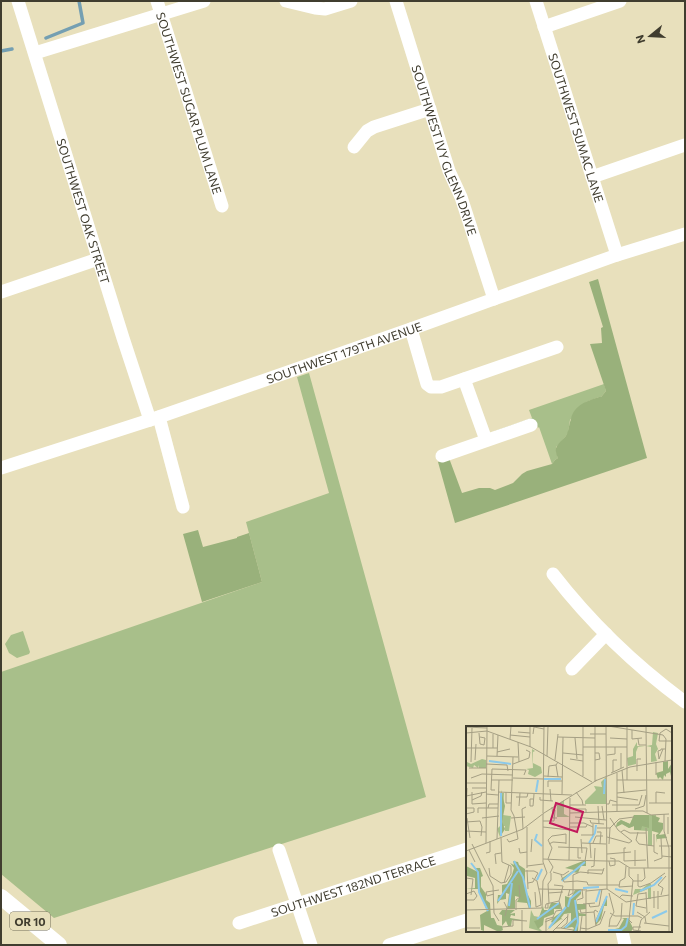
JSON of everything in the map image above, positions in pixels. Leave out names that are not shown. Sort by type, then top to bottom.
[{"type":"main road","name":"OR 10","points":[[1,896],[59,945]]},
{"type":"street","name":"SOUTHWEST OAK STREET","points":[[18,1],[123,338],[155,418],[183,507]]},
{"type":"street","name":"SOUTHWEST SUGAR PLUM LANE","points":[[157,1],[222,206]]},
{"type":"street","points":[[34,53],[204,1]]},
{"type":"street","points":[[286,1],[325,9],[352,1]]},
{"type":"street","name":"SOUTHWEST IVY GLENN DRIVE","points":[[396,1],[450,171],[461,197],[494,299]]},
{"type":"street","name":"SOUTHWEST SUMAC LANE","points":[[536,1],[617,255]]},
{"type":"street","points":[[544,27],[620,1]]},
{"type":"street","points":[[354,148],[367,131],[374,127],[430,110]]},
{"type":"street","points":[[592,177],[685,145]]},
{"type":"street","name":"SOUTHWEST 179TH AVENUE","points":[[1,468],[155,418],[411,329],[617,255],[685,234]]},
{"type":"street","points":[[1,292],[98,259]]},
{"type":"street","points":[[411,329],[427,384],[432,387],[441,387],[557,347]]},
{"type":"street","points":[[464,379],[486,440]]},
{"type":"street","points":[[442,456],[531,425]]},
{"type":"street","points":[[553,574],[568,593],[606,634],[662,685],[685,702]]},
{"type":"street","points":[[572,669],[606,634]]},
{"type":"street","name":"SOUTHWEST 182ND TERRACE","points":[[239,923],[466,849]]},
{"type":"street","points":[[279,850],[311,945]]},
{"type":"street","points":[[389,945],[466,920]]},
{"type":"street","points":[[622,932],[626,945]]},
{"type":"green space","points":[[598,279],[647,458],[455,523],[438,462],[449,458],[462,493],[479,488],[490,488],[495,490],[513,483],[527,471],[552,464],[558,458],[556,447],[566,436],[575,410],[586,402],[601,397],[606,391],[590,344],[602,343],[601,328],[603,327],[589,282]]},
{"type":"green space","points":[[309,373],[426,797],[54,918],[1,874],[1,672],[262,582],[246,522],[329,493],[297,377]]},
{"type":"green space","points":[[604,384],[606,391],[601,397],[586,402],[570,420],[568,433],[556,447],[558,458],[552,464],[539,427],[538,428],[535,420],[492,432],[532,418],[529,410]]},
{"type":"green space","points":[[198,530],[203,547],[237,538],[249,533],[262,582],[202,602],[183,534]]},
{"type":"green space","points":[[23,631],[30,652],[29,654],[17,658],[9,653],[5,644],[11,635]]},
{"type":"waterway","points":[[46,38],[83,23],[79,1]]},
{"type":"waterway","points":[[1,51],[12,49]]}]
